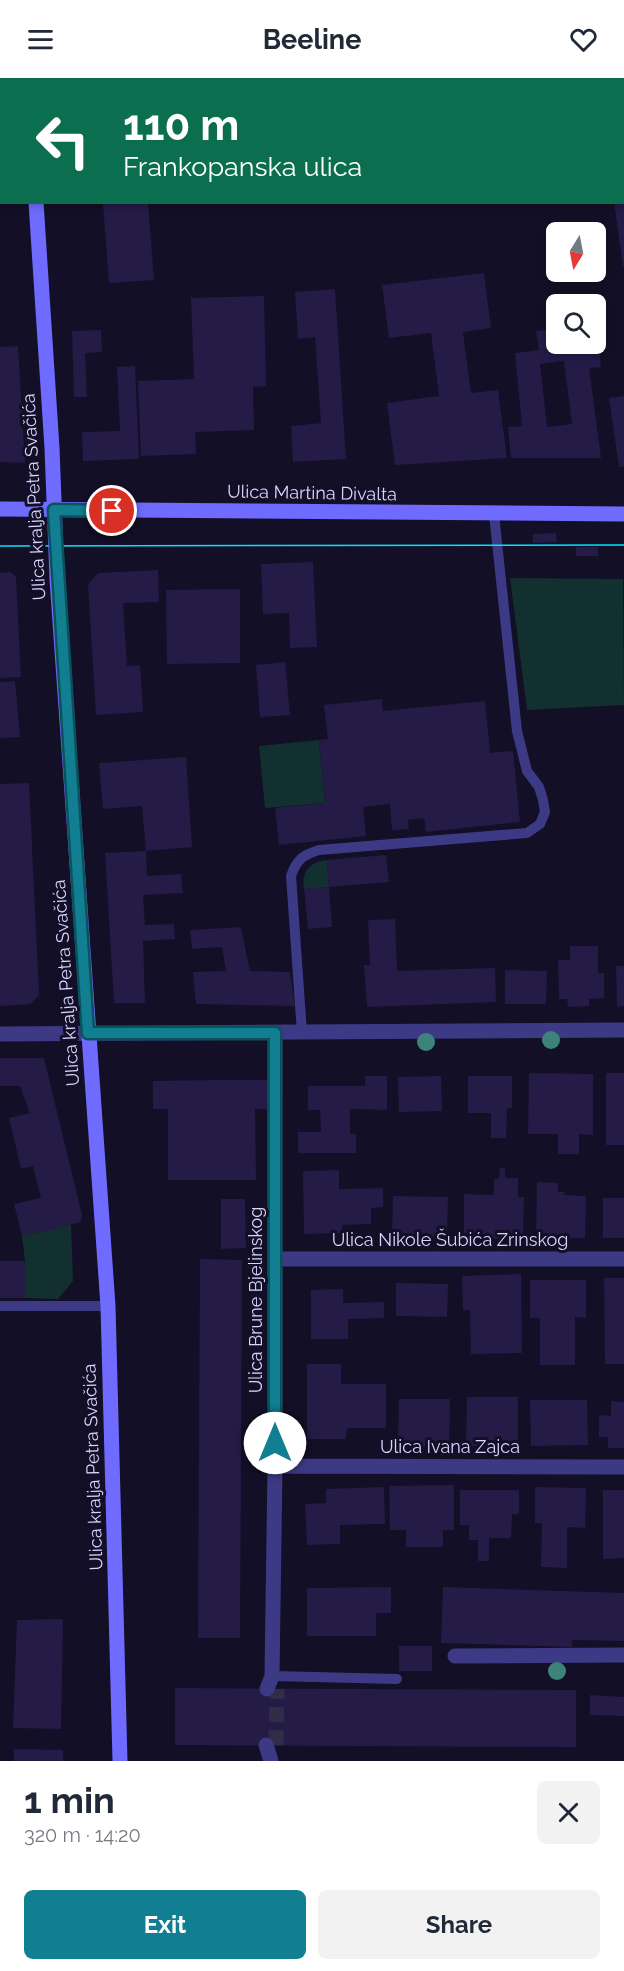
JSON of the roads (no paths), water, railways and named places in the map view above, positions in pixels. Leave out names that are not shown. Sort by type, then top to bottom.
[{"type":"main road","name":"Ulica kralja Petra Svačića","points":[[36,204],[88,1033],[108,1306],[120,1761]]},
{"type":"main road","name":"Ulica Martina Divalta","points":[[0,509],[624,514]]},
{"type":"street","points":[[0,1034],[624,1030]]},
{"type":"street","name":"Ulica Brune Bjelinskog","points":[[272,1684],[276,1259],[275,1033]]},
{"type":"street","name":"Ulica Nikole Šubića Zrinskog","points":[[276,1259],[624,1259]]},
{"type":"street","name":"Ulica Ivana Zajca","points":[[275,1466],[624,1467]]},
{"type":"street","points":[[455,1656],[624,1655]]},
{"type":"lane","points":[[302,1033],[291,876],[296,863],[303,855],[319,850],[527,833],[540,825],[545,812],[539,787],[527,771],[517,731],[494,514]]},
{"type":"lane","points":[[0,1306],[108,1306]]},
{"type":"lane","points":[[272,1684],[397,1679]]},
{"type":"tunnel","points":[[276,1745],[277,1689]]},
{"type":"tram line","points":[[0,546],[624,545]]}]
